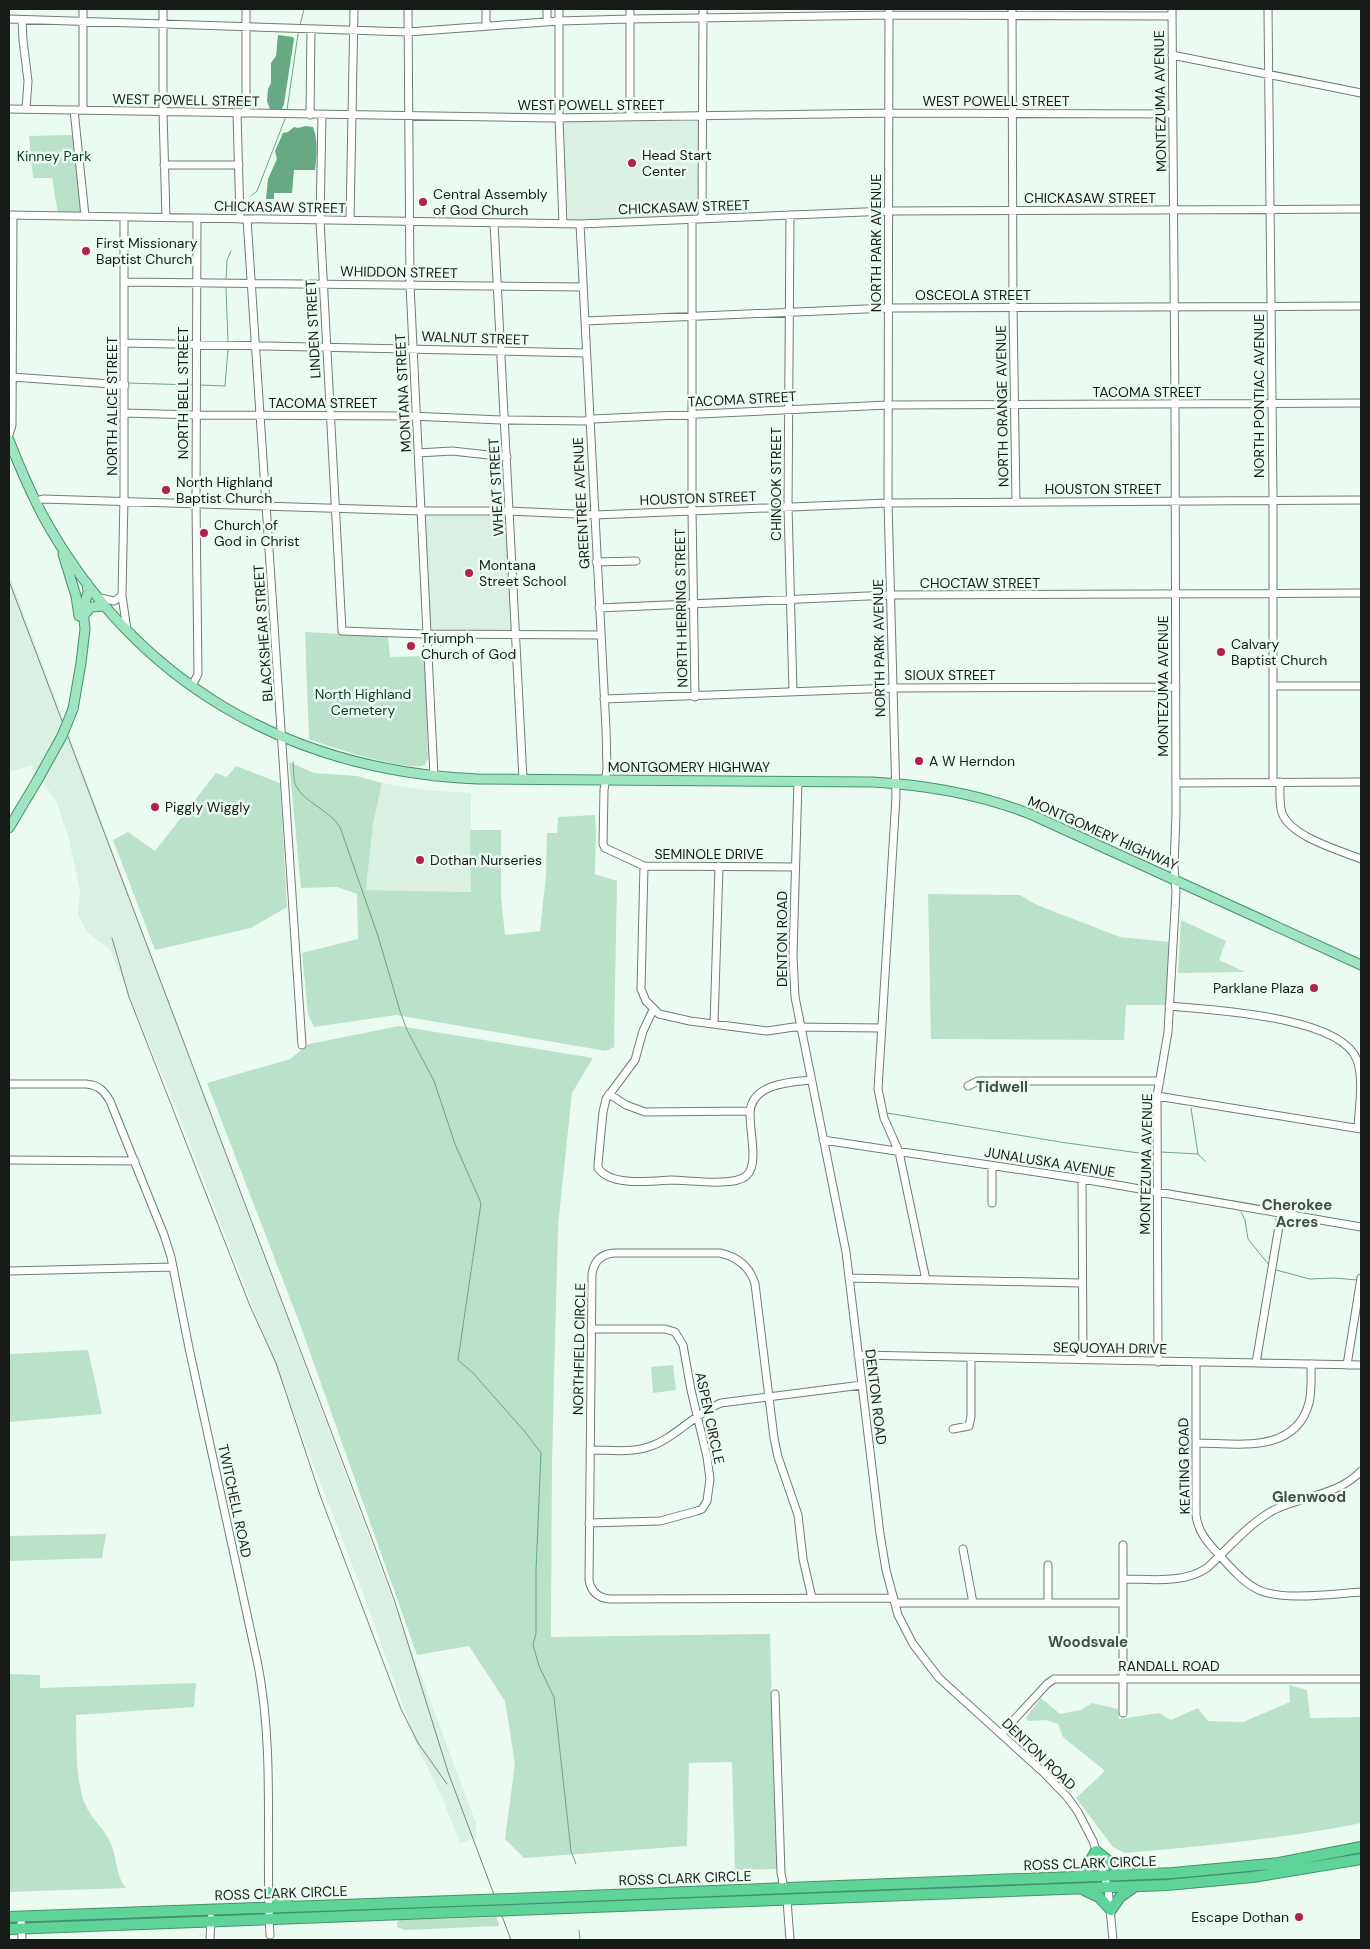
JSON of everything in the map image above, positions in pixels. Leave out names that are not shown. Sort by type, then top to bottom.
[{"type":"highway","name":"ROSS CLARK CIRCLE","points":[[9,1917],[1135,1875],[1220,1870],[1296,1860],[1361,1847]]},
{"type":"highway","points":[[1072,1878],[1085,1870],[1096,1851],[1116,1867],[1135,1875]]},
{"type":"highway","name":"ROSS CLARK CIRCLE","points":[[9,1929],[1134,1887],[1221,1881],[1298,1871],[1361,1859]]},
{"type":"highway","points":[[1296,1860],[1298,1871]]},
{"type":"highway","points":[[1220,1870],[1221,1881]]},
{"type":"highway","points":[[1167,1885],[1173,1873]]},
{"type":"highway","points":[[961,1894],[966,1882]]},
{"type":"highway","points":[[864,1885],[865,1897]]},
{"type":"highway","points":[[1080,1889],[1100,1898],[1111,1910],[1120,1897],[1134,1887]]},
{"type":"highway","points":[[784,1888],[787,1900]]},
{"type":"highway","points":[[268,1892],[280,1902],[293,1907]]},
{"type":"main road","points":[[9,440],[36,501],[61,546],[78,607],[83,636]]},
{"type":"main road","name":"MONTGOMERY HIGHWAY","points":[[61,546],[95,594],[127,630],[150,652],[192,686],[229,710],[282,738],[332,756],[359,764],[434,776],[523,779],[896,783],[938,788],[998,802],[1045,821],[1361,965]]},
{"type":"main road","points":[[78,607],[81,596],[95,594]]},
{"type":"main road","points":[[83,616],[91,607],[95,594]]},
{"type":"main road","points":[[9,828],[62,736],[73,709],[80,674],[84,629],[83,616],[95,594]]},
{"type":"street","points":[[82,9],[82,110]]},
{"type":"street","points":[[163,9],[166,218]]},
{"type":"street","points":[[246,9],[246,113]]},
{"type":"street","points":[[350,220],[354,9]]},
{"type":"street","name":"MONTANA STREET","points":[[408,9],[410,285],[434,776]]},
{"type":"street","points":[[486,9],[486,26]]},
{"type":"street","points":[[547,9],[547,22]]},
{"type":"street","points":[[559,9],[559,118],[563,224]]},
{"type":"street","points":[[630,9],[630,117]]},
{"type":"street","points":[[702,219],[703,9]]},
{"type":"street","name":"NORTH PONTIAC AVENUE","points":[[1268,9],[1273,686],[1276,782],[1282,812],[1290,825],[1300,832],[1361,859]]},
{"type":"street","points":[[9,19],[408,32],[559,21],[889,12],[1172,12]]},
{"type":"street","name":"NORTH PARK AVENUE","points":[[889,12],[888,503],[896,783],[879,1101],[884,1118],[899,1152],[926,1280]]},
{"type":"street","name":"NORTH ORANGE AVENUE","points":[[1012,12],[1016,502]]},
{"type":"street","name":"MONTEZUMA AVENUE","points":[[1158,1362],[1158,1096],[1168,1032],[1176,892],[1174,867],[1176,783],[1176,404],[1172,12]]},
{"type":"street","points":[[22,20],[23,47],[28,80],[26,109]]},
{"type":"street","points":[[310,115],[311,29]]},
{"type":"street","points":[[1172,55],[1361,93]]},
{"type":"street","name":"WEST POWELL STREET","points":[[9,109],[559,118],[889,114],[1173,114]]},
{"type":"street","points":[[74,110],[85,216]]},
{"type":"street","name":"BLACKSHEAR STREET","points":[[237,113],[243,219],[251,283],[302,1045]]},
{"type":"street","name":"LINDEN STREET","points":[[322,115],[320,220],[342,631],[427,634]]},
{"type":"street","points":[[164,165],[239,165]]},
{"type":"street","name":"CHICKASAW STREET","points":[[11,215],[580,224],[888,211],[1361,209]]},
{"type":"street","points":[[9,435],[12,425],[11,215]]},
{"type":"street","name":"CHINOOK STREET","points":[[790,215],[788,507],[793,692]]},
{"type":"street","name":"NORTH ALICE STREET","points":[[124,217],[125,384],[122,596],[127,630]]},
{"type":"street","name":"NORTH BELL STREET","points":[[192,686],[198,674],[196,218]]},
{"type":"street","name":"NORTH HERRING STREET","points":[[692,220],[692,511],[696,697]]},
{"type":"street","name":"WHEAT STREET","points":[[494,223],[523,779]]},
{"type":"street","name":"GREENTREE AVENUE","points":[[580,224],[604,699],[606,780]]},
{"type":"street","name":"WHIDDON STREET","points":[[124,282],[583,287]]},
{"type":"street","name":"OSCEOLA STREET","points":[[584,321],[888,308],[1361,306]]},
{"type":"street","name":"WALNUT STREET","points":[[124,343],[586,353]]},
{"type":"street","points":[[12,377],[125,384]]},
{"type":"street","name":"TACOMA STREET","points":[[124,413],[589,420],[888,405],[1361,403]]},
{"type":"street","points":[[418,452],[452,451],[507,457]]},
{"type":"street","name":"HOUSTON STREET","points":[[36,501],[43,499],[421,511],[509,511],[595,515],[888,503],[1361,500]]},
{"type":"street","points":[[596,562],[636,561]]},
{"type":"street","name":"CHOCTAW STREET","points":[[599,608],[890,596],[1361,593]]},
{"type":"street","points":[[95,594],[114,601],[122,596]]},
{"type":"street","points":[[427,634],[601,635]]},
{"type":"street","points":[[1273,686],[1361,686]]},
{"type":"street","name":"SIOUX STREET","points":[[604,699],[696,697],[892,688],[1176,688]]},
{"type":"street","name":"SEMINOLE DRIVE","points":[[606,780],[603,846],[644,866],[795,867]]},
{"type":"street","name":"DENTON ROAD","points":[[798,781],[792,967],[800,1027],[843,1236],[880,1534],[894,1600],[907,1634],[924,1660],[947,1686],[1044,1773],[1068,1798],[1086,1828],[1108,1888],[1113,1940]]},
{"type":"street","points":[[1176,783],[1361,782]]},
{"type":"street","points":[[644,866],[641,989],[646,1001],[653,1010],[664,1015],[767,1031],[800,1027],[882,1028]]},
{"type":"street","points":[[714,1024],[719,866]]},
{"type":"street","points":[[1158,1096],[1360,1129],[1359,1068],[1354,1054],[1343,1042],[1309,1027],[1286,1020],[1227,1011],[1169,1006]]},
{"type":"street","points":[[653,1010],[643,1031],[635,1060],[609,1094],[603,1112],[598,1168],[610,1176],[634,1181],[656,1182],[672,1180],[698,1183],[736,1180],[745,1177],[753,1162],[750,1110],[758,1095],[779,1084],[811,1080]]},
{"type":"street","points":[[968,1086],[978,1081],[1160,1081]]},
{"type":"street","name":"TWITCHELL ROAD","points":[[9,1084],[86,1084],[100,1088],[110,1102],[164,1234],[173,1267],[258,1665],[265,1709],[268,1746],[268,1908],[270,1935]]},
{"type":"street","points":[[609,1094],[626,1105],[645,1112],[750,1110]]},
{"type":"street","name":"JUNALUSKA AVENUE","points":[[823,1140],[1082,1179],[1361,1226]]},
{"type":"street","points":[[9,1160],[135,1161]]},
{"type":"street","points":[[992,1166],[992,1203]]},
{"type":"street","points":[[1082,1179],[1082,1360]]},
{"type":"street","points":[[1256,1363],[1281,1214]]},
{"type":"street","name":"NORTHFIELD CIRCLE","points":[[812,1598],[798,1515],[778,1457],[768,1396],[755,1284],[747,1268],[731,1256],[720,1253],[614,1253],[604,1255],[596,1261],[592,1270],[589,1583],[593,1592],[603,1598],[812,1598],[973,1603],[1123,1603]]},
{"type":"street","points":[[9,1271],[173,1267]]},
{"type":"street","points":[[849,1278],[1082,1284]]},
{"type":"street","points":[[1347,1365],[1361,1278]]},
{"type":"street","name":"ASPEN CIRCLE","points":[[589,1523],[652,1522],[702,1509],[709,1496],[710,1479],[707,1456],[683,1345],[675,1332],[665,1329],[591,1329]]},
{"type":"street","name":"SEQUOYAH DRIVE","points":[[858,1355],[1361,1365]]},
{"type":"street","points":[[952,1428],[969,1426],[971,1416],[971,1358]]},
{"type":"street","name":"KEATING ROAD","points":[[1196,1362],[1197,1520],[1202,1534],[1247,1584],[1266,1593],[1282,1596],[1361,1592]]},
{"type":"street","points":[[1196,1443],[1264,1442],[1277,1439],[1288,1433],[1300,1421],[1308,1408],[1311,1392],[1311,1364]]},
{"type":"street","points":[[590,1450],[624,1450],[649,1447],[721,1403],[862,1385]]},
{"type":"street","points":[[1123,1579],[1186,1578],[1202,1572],[1253,1525],[1273,1511],[1342,1486],[1360,1475]]},
{"type":"street","points":[[1123,1545],[1123,1713]]},
{"type":"street","points":[[963,1548],[973,1603]]},
{"type":"street","points":[[1048,1565],[1048,1603]]},
{"type":"street","name":"RANDALL ROAD","points":[[1001,1734],[1047,1684],[1054,1680],[1361,1679]]},
{"type":"street","points":[[775,1694],[781,1873],[784,1888]]},
{"type":"street","points":[[787,1900],[790,1940]]},
{"type":"street","points":[[210,1910],[210,1940]]},
{"type":"street","points":[[21,1917],[22,1940]]},
{"type":"shaded area","points":[[278,35],[293,37],[294,39],[284,104],[282,109],[270,109],[267,101],[268,89],[271,83],[271,63],[276,56]]},
{"type":"shaded area","name":"Head Start Center","points":[[698,120],[700,201],[698,212],[695,215],[692,217],[568,221],[563,122]]},
{"type":"shaded area","points":[[294,127],[313,127],[316,137],[315,170],[294,170],[292,193],[274,193],[274,199],[266,199],[268,179],[277,159],[275,151],[283,133],[288,132]]},
{"type":"shaded area","name":"Montana Street School","points":[[424,516],[507,516],[513,631],[431,630]]},
{"type":"shaded area","points":[[9,574],[476,1823],[476,1838],[460,1843],[442,1797],[419,1751],[363,1593],[174,1103],[110,950],[87,932],[78,915],[80,891],[69,839],[56,801],[32,766],[9,771]]},
{"type":"shaded area","name":"Dothan Nurseries","points":[[382,783],[422,790],[471,793],[471,892],[366,890],[373,824]]},
{"type":"green space","name":"Kinney Park","points":[[73,135],[81,214],[58,214],[52,178],[33,178],[29,136]]},
{"type":"green space","name":"North Highland Cemetery","points":[[305,632],[388,636],[390,657],[425,656],[428,758],[425,765],[402,765],[386,762],[350,753],[309,739]]},
{"type":"green space","points":[[289,762],[314,773],[357,776],[382,783],[373,824],[366,890],[471,892],[470,830],[501,830],[501,896],[505,935],[540,931],[546,875],[547,833],[557,833],[558,817],[595,815],[595,874],[617,881],[614,1047],[606,1051],[396,1015],[314,1027],[308,1014],[302,953],[358,939],[357,894],[337,887],[301,888]]},
{"type":"green space","points":[[236,766],[280,783],[287,907],[251,928],[155,950],[113,840],[128,832],[155,851],[216,773],[227,777]]},
{"type":"green space","points":[[928,894],[1020,895],[1037,905],[1120,937],[1170,942],[1167,1005],[1126,1005],[1124,1040],[931,1039]]},
{"type":"green space","points":[[1181,920],[1226,941],[1219,960],[1245,972],[1178,973]]},
{"type":"green space","points":[[399,1026],[593,1058],[572,1093],[558,1226],[552,1461],[551,1637],[770,1634],[777,1869],[735,1870],[732,1762],[689,1763],[687,1846],[524,1858],[505,1839],[515,1764],[505,1701],[469,1646],[417,1655],[301,1327],[207,1083],[290,1059],[309,1044]]},
{"type":"green space","points":[[88,1350],[102,1414],[9,1422],[9,1354]]},
{"type":"green space","points":[[673,1365],[676,1390],[653,1393],[651,1367]]},
{"type":"green space","points":[[106,1534],[102,1558],[9,1561],[9,1536]]},
{"type":"green space","points":[[9,1674],[40,1675],[40,1688],[196,1683],[194,1707],[76,1715],[77,1764],[80,1788],[90,1814],[110,1842],[120,1878],[126,1888],[9,1892]]},
{"type":"green space","points":[[1289,1685],[1307,1690],[1310,1718],[1361,1717],[1361,1823],[1273,1838],[1125,1853],[1113,1847],[1076,1798],[1105,1771],[1063,1737],[1058,1724],[1046,1720],[1028,1721],[1026,1718],[1041,1698],[1060,1714],[1081,1710],[1092,1703],[1118,1709],[1119,1719],[1159,1713],[1171,1720],[1198,1708],[1208,1721],[1243,1722],[1290,1702]]},
{"type":"green space","points":[[497,1917],[499,1926],[405,1930],[397,1927],[399,1920]]},
{"type":"waterway","points":[[300,25],[304,9]]},
{"type":"waterway","points":[[287,110],[298,34]]},
{"type":"waterway","points":[[251,196],[257,191],[285,119]]},
{"type":"waterway","points":[[226,280],[227,260],[231,251]]},
{"type":"waterway","points":[[226,288],[228,341]]},
{"type":"waterway","points":[[200,385],[225,386],[228,349]]},
{"type":"waterway","points":[[128,383],[192,385]]},
{"type":"waterway","points":[[293,762],[294,781],[300,792],[330,816],[340,827],[378,936],[407,1030],[434,1081],[455,1144],[481,1203],[458,1360],[473,1373],[526,1433],[541,1453],[536,1571],[536,1633],[533,1645],[539,1666],[554,1697],[571,1851],[576,1864]]},
{"type":"waterway","points":[[1191,1108],[1198,1154]]},
{"type":"waterway","points":[[887,1113],[1060,1142],[1153,1155]]},
{"type":"waterway","points":[[1161,1152],[1198,1154],[1205,1161]]},
{"type":"waterway","points":[[1241,1212],[1245,1220],[1248,1239],[1269,1265]]},
{"type":"waterway","points":[[1276,1270],[1310,1279],[1335,1278],[1357,1280]]},
{"type":"waterway","points":[[579,1930],[580,1940]]},
{"type":"railway","points":[[9,581],[373,1542],[395,1602],[448,1772],[511,1940]]},
{"type":"railway","points":[[112,938],[129,997],[250,1306],[276,1363],[321,1498],[401,1709],[418,1743],[447,1784]]},
{"type":"place","name":"Head Start Center","points":[[632,163]]},
{"type":"place","name":"Central Assembly of God Church","points":[[423,202]]},
{"type":"place","name":"First Missionary Baptist Church","points":[[86,251]]},
{"type":"place","name":"North Highland Baptist Church","points":[[166,490]]},
{"type":"place","name":"Church of God in Christ","points":[[204,533]]},
{"type":"place","name":"Montana Street School","points":[[469,573]]},
{"type":"place","name":"Triumph Church of God","points":[[411,646]]},
{"type":"place","name":"Calvary Baptist Church","points":[[1221,652]]},
{"type":"place","name":"A W Herndon","points":[[919,761]]},
{"type":"place","name":"Piggly Wiggly","points":[[155,807]]},
{"type":"place","name":"Dothan Nurseries","points":[[420,860]]},
{"type":"place","name":"Parklane Plaza","points":[[1314,988]]},
{"type":"place","name":"Escape Dothan","points":[[1299,1917]]},
{"type":"district","name":"Tidwell","points":[[1002,1087]]},
{"type":"district","name":"Cherokee Acres","points":[[1297,1214]]},
{"type":"district","name":"Glenwood","points":[[1309,1497]]},
{"type":"district","name":"Woodsvale","points":[[1088,1642]]}]
